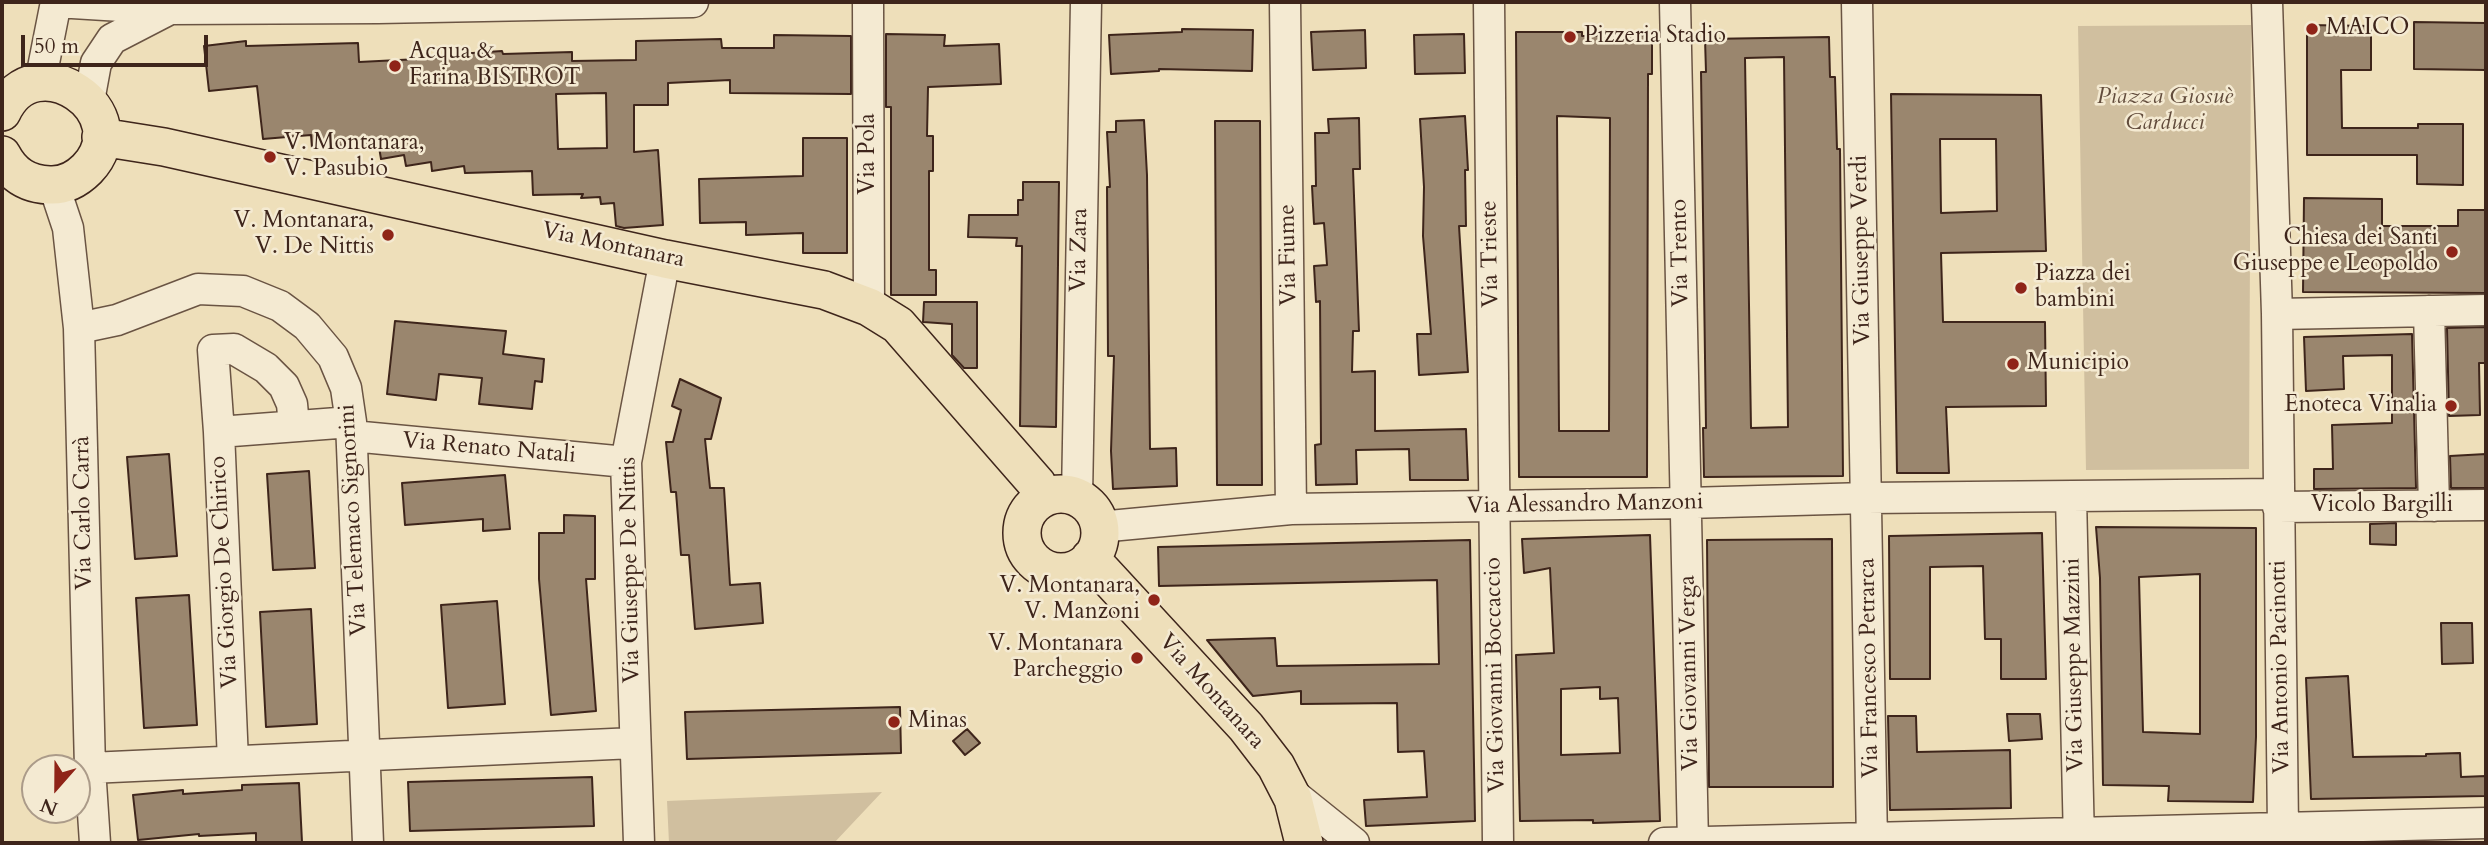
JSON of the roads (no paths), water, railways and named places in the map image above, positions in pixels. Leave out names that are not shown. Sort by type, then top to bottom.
[{"type":"main road","points":[[2,82],[58,83],[75,89],[96,111],[101,136],[92,164],[69,182],[54,186],[37,185],[21,178],[8,166],[2,155]]},
{"type":"main road","points":[[2,112],[14,95],[26,87],[40,83]]},
{"type":"main road","name":"Via Montanara","points":[[101,136],[164,147],[665,259],[824,290],[869,307],[898,325],[1037,484],[1060,498]]},
{"type":"main road","points":[[1060,498],[1087,505],[1095,515],[1095,543],[1070,570],[1058,571],[1046,569],[1028,553],[1022,528],[1033,505],[1060,498]]},
{"type":"main road","name":"Via Montanara","points":[[1095,543],[1276,766],[1293,799],[1304,843]]},
{"type":"street","points":[[40,83],[56,2],[170,9],[693,2]]},
{"type":"street","name":"Via Pola","points":[[868,2],[869,307]]},
{"type":"street","name":"Via Zara","points":[[1060,498],[1086,2]]},
{"type":"street","name":"Via Fiume","points":[[1285,2],[1291,509]]},
{"type":"street","name":"Via Trieste","points":[[1489,2],[1493,506]]},
{"type":"street","name":"Via Trento","points":[[1675,2],[1687,503]]},
{"type":"street","name":"Via Giuseppe Verdi","points":[[1857,2],[1867,498]]},
{"type":"street","name":"Via Antonio Pacinotti","points":[[2267,2],[2279,408],[2283,828]]},
{"type":"street","points":[[89,101],[96,63],[112,39],[170,9]]},
{"type":"street","name":"Via Carlo Carrà","points":[[54,186],[68,228],[79,328],[90,754]]},
{"type":"street","name":"Via Giuseppe De Nittis","points":[[639,843],[626,463],[665,259]]},
{"type":"street","name":"Via Telemaco Signorini","points":[[79,328],[117,320],[198,289],[243,291],[280,306],[307,326],[333,357],[346,388],[351,429],[368,843]]},
{"type":"street","points":[[2277,314],[2486,310]]},
{"type":"street","points":[[2429,312],[2434,506]]},
{"type":"street","points":[[219,432],[213,350],[234,349],[266,368],[284,386],[292,404],[294,426]]},
{"type":"street","name":"Via Giorgio De Chirico","points":[[233,761],[219,432],[294,426],[351,429]]},
{"type":"street","name":"Via Renato Natali","points":[[351,429],[626,463]]},
{"type":"street","points":[[2071,497],[2278,500]]},
{"type":"street","name":"Via Alessandro Manzoni","points":[[1095,543],[1291,509],[1867,498],[2071,497]]},
{"type":"street","name":"Via Giuseppe Mazzini","points":[[2071,497],[2078,838]]},
{"type":"street","name":"Via Francesco Petrarca","points":[[1867,498],[1872,841]]},
{"type":"street","name":"Vicolo Bargilli","points":[[2278,500],[2434,506],[2486,505]]},
{"type":"street","name":"Via Giovanni Verga","points":[[1687,503],[1693,843]]},
{"type":"street","name":"Via Giovanni Boccaccio","points":[[1493,506],[1498,843]]},
{"type":"street","points":[[91,768],[634,743]]},
{"type":"street","name":"Via Carlo Carrà","points":[[91,787],[94,843]]},
{"type":"street","points":[[1288,790],[1354,843]]},
{"type":"street","points":[[1664,843],[2078,838],[2283,828],[2486,823]]},
{"type":"place","name":"MAICO","points":[[2312,29]]},
{"type":"place","name":"Pizzeria Stadio","points":[[1570,37]]},
{"type":"place","name":"Acqua & Farina BISTROT","points":[[395,66]]},
{"type":"place","name":"V. Montanara, V. Pasubio","points":[[270,157]]},
{"type":"place","name":"V. Montanara, V. De Nittis","points":[[388,235]]},
{"type":"place","name":"Chiesa dei Santi Giuseppe e Leopoldo","points":[[2452,252]]},
{"type":"place","name":"Piazza dei bambini","points":[[2021,288]]},
{"type":"place","name":"Municipio","points":[[2013,364]]},
{"type":"place","name":"Enoteca Vinalia","points":[[2451,406]]},
{"type":"place","name":"V. Montanara, V. Manzoni","points":[[1154,600]]},
{"type":"place","name":"V. Montanara Parcheggio","points":[[1137,658]]},
{"type":"place","name":"Minas","points":[[894,722]]},
{"type":"park label","name":"Piazza Giosuè Carducci","points":[[2165,111]]}]
